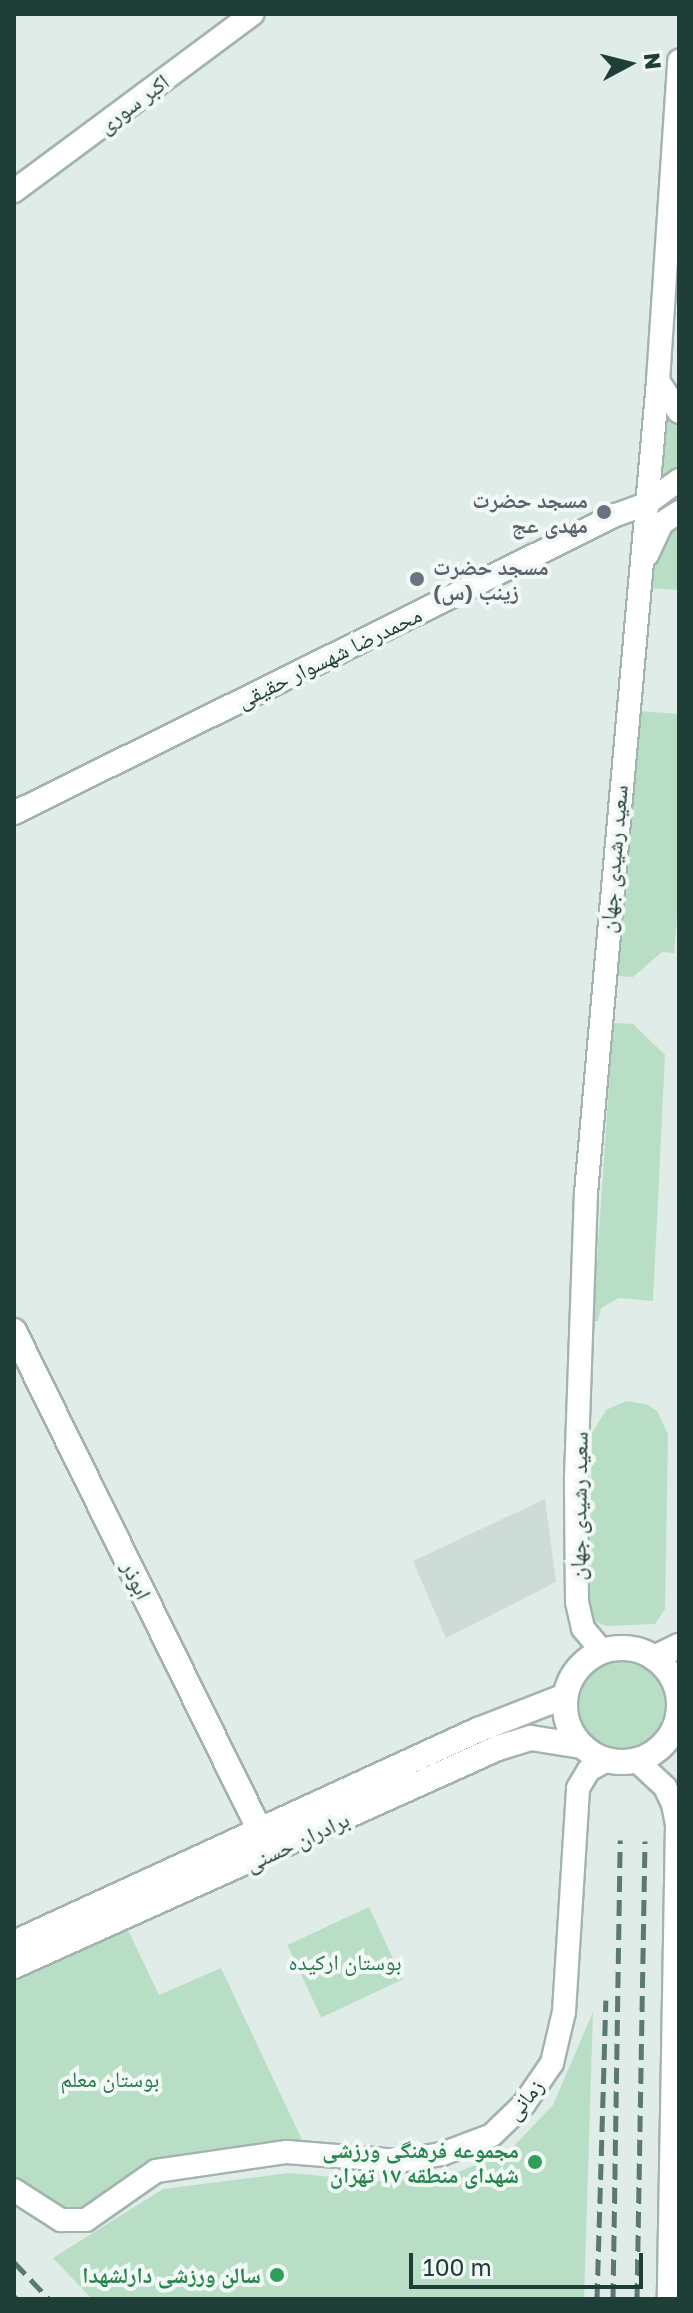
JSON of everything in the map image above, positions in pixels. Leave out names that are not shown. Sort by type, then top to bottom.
[{"type":"main road","name":"ابوذر","points":[[14,1331],[271,1853]]},
{"type":"main road","points":[[654,1658],[679,1646]]},
{"type":"main road","points":[[632,1649],[654,1658],[676,1687],[678,1717],[663,1744],[636,1760],[607,1760],[582,1746],[571,1732],[565,1714],[565,1696],[578,1668],[602,1651],[632,1649]]},
{"type":"main road","name":"برادران حسنی","points":[[16,1957],[260,1829],[565,1696]]},
{"type":"main road","name":"برادران حسنی","points":[[16,1957],[271,1853],[498,1748],[531,1738],[582,1746]]},
{"type":"main road","points":[[355,1785],[366,1810]]},
{"type":"street","name":"اکبر سوری","points":[[14,191],[252,14]]},
{"type":"street","name":"سعید رشیدی جهان","points":[[602,1651],[583,1628],[577,1602],[586,1193],[658,381],[679,61]]},
{"type":"street","points":[[658,381],[679,412]]},
{"type":"street","name":"محمدرضا شهسوار حقیقی","points":[[14,813],[616,515],[646,504],[679,480]]},
{"type":"street","points":[[639,579],[662,523],[679,512]]},
{"type":"street","name":"زمانی","points":[[14,2190],[61,2220],[86,2220],[156,2171],[287,2152],[399,2161],[442,2154],[492,2135],[524,2104],[552,2063],[564,2012],[578,1788],[589,1770],[607,1760]]},
{"type":"street","points":[[636,1760],[665,1787],[673,1804],[677,1825],[671,2299],[679,2299]]},
{"type":"shaded area","points":[[545,1499],[556,1582],[446,1638],[413,1561]]},
{"type":"green space","points":[[665,405],[679,418],[679,474],[663,481],[659,476]]},
{"type":"green space","points":[[679,521],[679,590],[650,588],[665,530]]},
{"type":"green space","points":[[639,711],[679,714],[679,892],[674,953],[662,952],[633,977],[617,976]]},
{"type":"green space","points":[[613,1023],[633,1024],[665,1055],[653,1301],[619,1298],[601,1308],[598,1321],[593,1321]]},
{"type":"green space","points":[[626,1401],[646,1404],[657,1411],[668,1434],[665,1609],[655,1624],[606,1626],[594,1621],[589,1606],[592,1433],[606,1410]]},
{"type":"green space","points":[[622,1656],[649,1664],[663,1678],[671,1705],[663,1732],[649,1746],[622,1754],[595,1746],[581,1732],[573,1705],[581,1678],[595,1664]]},
{"type":"green space","name":"بوستان ارکیده","points":[[369,1907],[403,1980],[321,2018],[287,1945]]},
{"type":"green space","name":"بوستان معلم","points":[[127,1928],[159,1995],[221,1968],[304,2144],[162,2159],[74,2214],[48,2203],[14,2179],[14,1981]]},
{"type":"green space","name":"مجموعه فرهنگی ورزشی شهدای منطقه ۱۷ تهران","points":[[593,2012],[584,2299],[92,2299],[53,2258],[163,2189],[289,2173],[379,2181],[446,2177],[508,2152],[553,2105]]},
{"type":"railway","points":[[613,2299],[620,1840]]},
{"type":"railway","points":[[637,2299],[645,1841]]},
{"type":"railway","points":[[597,2299],[606,2000]]},
{"type":"railway","points":[[14,2262],[49,2299]]},
{"type":"railway","points":[[14,2296],[17,2299]]},
{"type":"place","name":"مسجد حضرت مهدی عج","points":[[604,512]]},
{"type":"place","name":"مسجد حضرت زینب (س)","points":[[417,579]]},
{"type":"place","name":"مجموعه فرهنگی ورزشی شهدای منطقه ۱۷ تهران","points":[[535,2162]]},
{"type":"place","name":"سالن ورزشی دارلشهدا","points":[[277,2275]]}]
